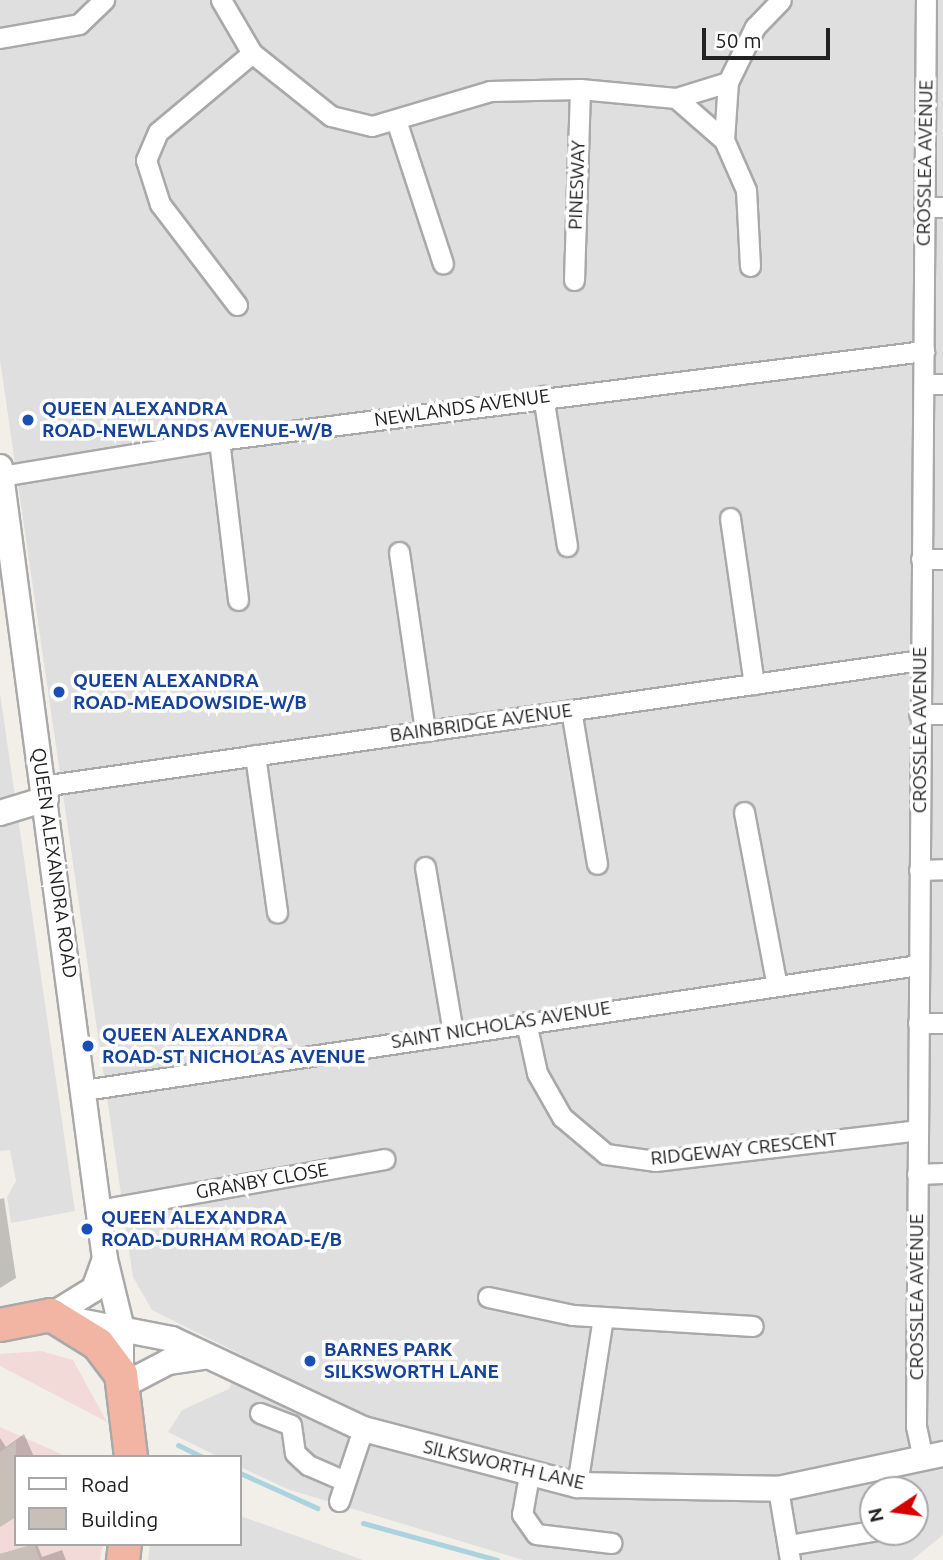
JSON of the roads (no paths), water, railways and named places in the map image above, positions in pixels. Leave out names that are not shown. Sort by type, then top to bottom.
[{"type":"highway","points":[[0,1325],[57,1317],[99,1344],[123,1380],[131,1455]]},
{"type":"street","points":[[0,38],[79,24],[104,0]]},
{"type":"street","points":[[220,0],[252,53],[331,116],[372,126],[491,91],[580,89],[676,98],[728,82]]},
{"type":"street","points":[[724,140],[728,82],[755,27],[781,0]]},
{"type":"street","name":"CROSSLEA AVENUE","points":[[926,0],[935,31],[933,207],[924,351],[933,384],[921,559],[916,1426],[933,1457]]},
{"type":"street","points":[[237,305],[160,204],[146,160],[158,132],[252,53]]},
{"type":"street","name":"PINESWAY","points":[[574,280],[580,89]]},
{"type":"street","points":[[676,98],[724,140],[746,190],[750,266]]},
{"type":"street","points":[[396,120],[443,264]]},
{"type":"street","name":"NEWLANDS AVENUE","points":[[1,472],[543,396],[924,351]]},
{"type":"street","points":[[543,396],[567,546]]},
{"type":"street","points":[[219,440],[237,600]]},
{"type":"street","name":"QUEEN ALEXANDRA ROAD","points":[[1,472],[105,1259],[121,1325],[123,1380]]},
{"type":"street","points":[[730,518],[754,684]]},
{"type":"street","points":[[399,552],[425,731]]},
{"type":"street","points":[[921,559],[943,559]]},
{"type":"street","name":"BAINBRIDGE AVENUE","points":[[44,792],[254,755],[921,660]]},
{"type":"street","points":[[571,710],[597,864]]},
{"type":"street","points":[[919,714],[943,714]]},
{"type":"street","points":[[254,755],[277,912]]},
{"type":"street","points":[[0,813],[44,792]]},
{"type":"street","points":[[744,812],[776,982]]},
{"type":"street","points":[[425,867],[453,1033]]},
{"type":"street","points":[[919,870],[943,869]]},
{"type":"street","name":"SAINT NICHOLAS AVENUE","points":[[84,1090],[776,982],[918,965]]},
{"type":"street","name":"RIDGEWAY CRESCENT","points":[[526,1022],[537,1073],[562,1117],[606,1154],[655,1161],[917,1130]]},
{"type":"street","points":[[918,1023],[943,1023]]},
{"type":"street","name":"GRANBY CLOSE","points":[[99,1210],[384,1159]]},
{"type":"street","points":[[917,1174],[943,1173]]},
{"type":"street","points":[[57,1317],[94,1289],[105,1259]]},
{"type":"street","points":[[488,1297],[603,1317],[753,1326]]},
{"type":"street","name":"SILKSWORTH LANE","points":[[57,1317],[121,1325],[172,1339],[204,1357],[363,1429],[529,1475],[577,1485],[778,1489],[933,1457]]},
{"type":"street","points":[[577,1485],[603,1317]]},
{"type":"street","points":[[123,1380],[168,1362],[204,1357]]},
{"type":"street","points":[[260,1413],[291,1425],[295,1453],[308,1465],[345,1481]]},
{"type":"street","points":[[339,1501],[363,1429]]},
{"type":"street","points":[[529,1475],[522,1514],[536,1534],[611,1543]]},
{"type":"street","points":[[778,1489],[789,1553],[859,1535]]},
{"type":"waterway","points":[[178,1445],[199,1455]]},
{"type":"waterway","points":[[242,1474],[317,1508]]},
{"type":"waterway","points":[[363,1523],[497,1560]]},
{"type":"place","name":"QUEEN ALEXANDRA ROAD-NEWLANDS AVENUE-W/B","points":[[28,420]]},
{"type":"place","name":"QUEEN ALEXANDRA ROAD-MEADOWSIDE-W/B","points":[[59,692]]},
{"type":"place","name":"QUEEN ALEXANDRA ROAD-ST NICHOLAS AVENUE","points":[[88,1046]]},
{"type":"place","name":"QUEEN ALEXANDRA ROAD-DURHAM ROAD-E/B","points":[[87,1229]]},
{"type":"place","name":"BARNES PARK SILKSWORTH LANE","points":[[310,1361]]}]
